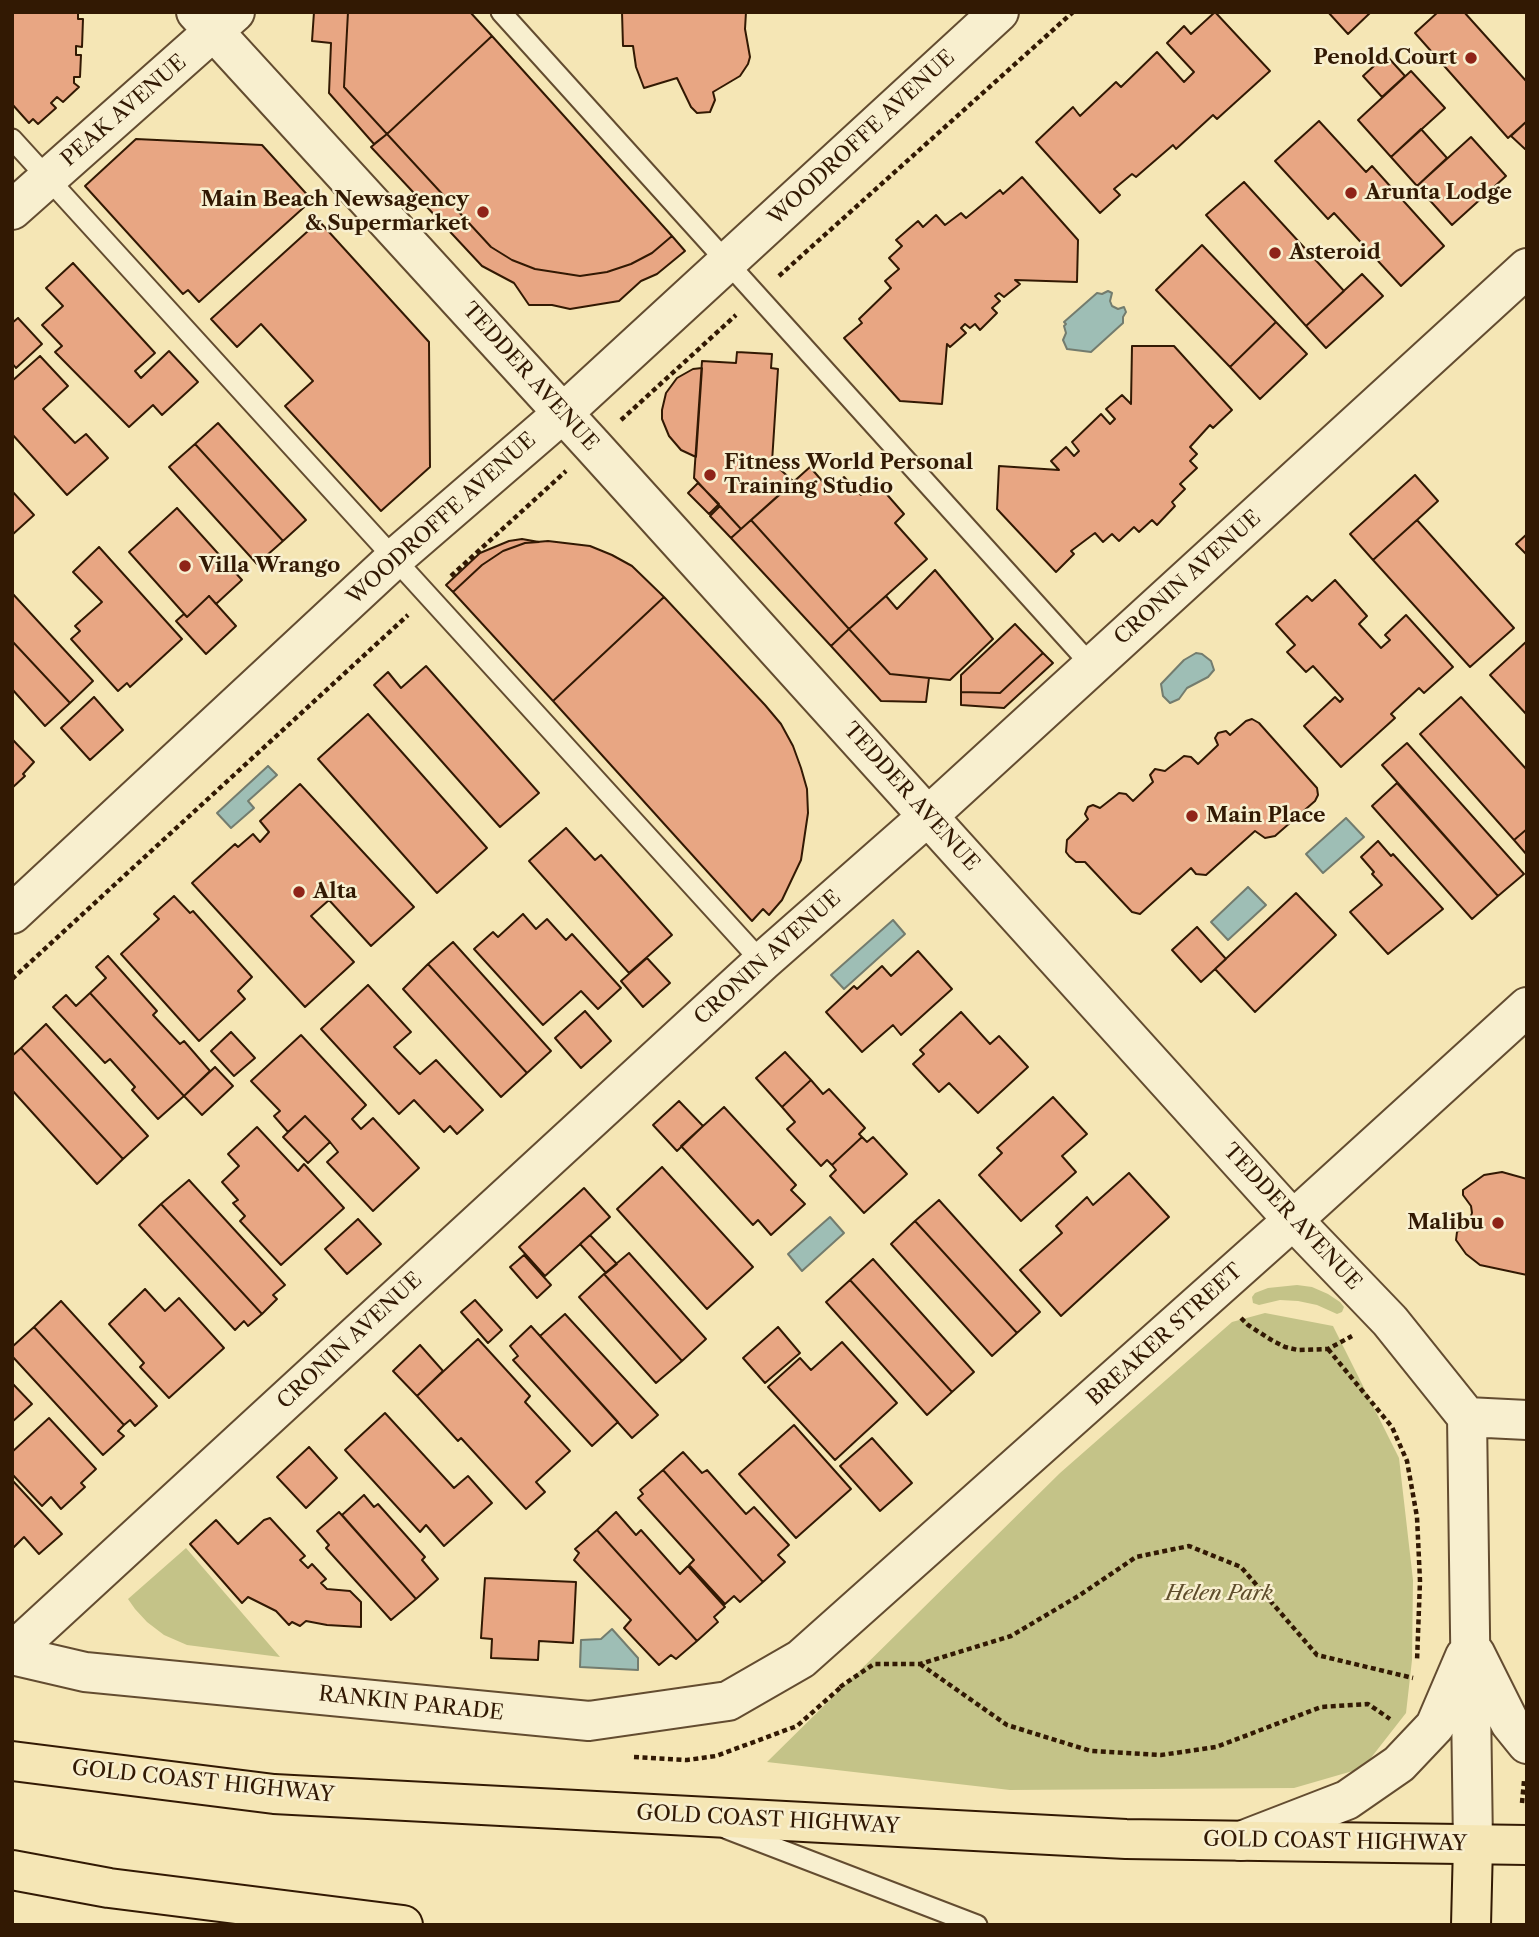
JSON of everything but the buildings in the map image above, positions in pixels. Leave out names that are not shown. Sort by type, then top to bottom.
[{"type":"main road","name":"GOLD COAST HIGHWAY","points":[[12,1761],[274,1794],[1126,1839],[1527,1846]]},
{"type":"main road","points":[[1471,1925],[1473,1845]]},
{"type":"main road","points":[[12,1870],[109,1888],[403,1925]]},
{"type":"street","name":"WOODROFFE AVENUE","points":[[12,914],[395,558],[563,413],[999,12]]},
{"type":"street","name":"PEAK AVENUE","points":[[12,211],[215,19]]},
{"type":"street","name":"TEDDER AVENUE","points":[[215,19],[563,413],[1293,1220],[1390,1321],[1467,1417]]},
{"type":"street","name":"CRONIN AVENUE","points":[[12,1653],[762,962],[928,816],[1527,268]]},
{"type":"street","name":"BREAKER STREET","points":[[801,1659],[1293,1220],[1527,1007]]},
{"type":"street","points":[[1473,1845],[1467,1417],[1527,1420]]},
{"type":"street","points":[[1470,1645],[1510,1723],[1527,1744]]},
{"type":"street","points":[[1241,1841],[1347,1800],[1399,1764],[1434,1726],[1470,1645]]},
{"type":"street","name":"RANKIN PARADE","points":[[12,1653],[85,1672],[589,1721],[728,1701],[801,1659]]},
{"type":"lane","points":[[501,12],[1092,666]]},
{"type":"lane","points":[[12,139],[762,962]]},
{"type":"lane","points":[[693,1816],[977,1925]]},
{"type":"path","points":[[12,979],[757,296],[1073,12]]},
{"type":"path","points":[[1241,1318],[1285,1347],[1313,1351],[1328,1349],[1353,1336]]},
{"type":"path","points":[[1328,1349],[1348,1377],[1392,1427],[1407,1461],[1417,1517],[1420,1581],[1413,1689]]},
{"type":"path","points":[[801,1659],[841,1688],[874,1664],[920,1664],[1011,1636],[1080,1595],[1136,1557],[1189,1546],[1241,1567],[1317,1655],[1415,1679]]},
{"type":"path","points":[[920,1664],[1007,1725],[1091,1751],[1161,1755],[1216,1747],[1321,1707],[1368,1704],[1401,1726],[1385,1746],[1399,1764]]},
{"type":"path","points":[[1522,1803],[1524,1781],[1527,1778]]},
{"type":"green space","points":[[1297,1285],[1312,1287],[1328,1294],[1344,1307],[1342,1312],[1337,1314],[1317,1305],[1298,1301],[1280,1300],[1259,1305],[1253,1303],[1252,1297],[1255,1293],[1268,1288]]},
{"type":"green space","name":"Helen Park","points":[[1265,1313],[1333,1326],[1399,1458],[1413,1580],[1412,1660],[1406,1713],[1363,1768],[1294,1788],[1010,1790],[767,1762],[1060,1473],[1232,1322]]},
{"type":"green space","points":[[186,1548],[280,1657],[187,1645],[164,1635],[135,1609],[128,1599]]},
{"type":"water","points":[[1097,293],[1112,293],[1112,306],[1118,309],[1124,307],[1126,312],[1123,323],[1091,352],[1067,349],[1063,340],[1066,333],[1064,322]]},
{"type":"water","points":[[1196,653],[1211,661],[1214,670],[1208,677],[1187,688],[1179,699],[1170,703],[1163,696],[1161,684],[1184,660]]},
{"type":"water","points":[[268,766],[277,775],[248,801],[254,808],[231,828],[217,813]]},
{"type":"water","points":[[1346,818],[1364,837],[1323,873],[1306,854]]},
{"type":"water","points":[[1248,887],[1266,905],[1228,940],[1211,922]]},
{"type":"water","points":[[893,920],[905,934],[844,989],[831,975]]},
{"type":"water","points":[[830,1217],[844,1233],[802,1271],[788,1254]]},
{"type":"water","points":[[612,1629],[638,1658],[638,1670],[580,1667],[581,1640],[601,1639]]},
{"type":"place","name":"Penold Court","points":[[1471,58]]},
{"type":"place","name":"Arunta Lodge","points":[[1351,193]]},
{"type":"place","name":"Main Beach Newsagency & Supermarket","points":[[483,212]]},
{"type":"place","name":"Asteroid","points":[[1275,253]]},
{"type":"place","name":"Fitness World Personal Training Studio","points":[[710,475]]},
{"type":"place","name":"Villa Wrango","points":[[185,566]]},
{"type":"place","name":"Main Place","points":[[1192,816]]},
{"type":"place","name":"Alta","points":[[299,892]]},
{"type":"place","name":"Malibu","points":[[1498,1223]]}]
